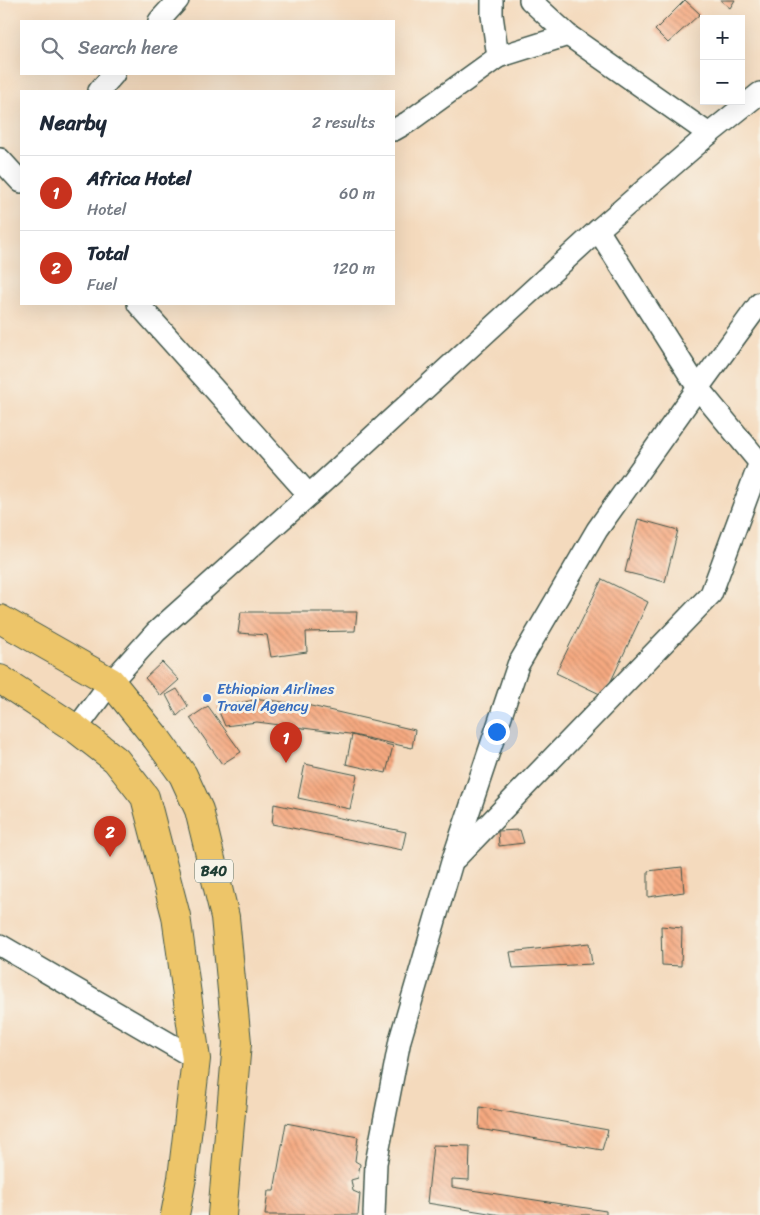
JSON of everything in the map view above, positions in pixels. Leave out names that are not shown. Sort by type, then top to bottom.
[{"type":"highway","name":"B40","points":[[0,619],[111,682],[158,739],[183,775],[199,810],[226,917],[237,1043],[222,1215]]},
{"type":"highway","points":[[0,679],[76,729],[116,760],[145,797],[176,916],[196,1059],[182,1178],[175,1215]]},
{"type":"street","points":[[160,20],[178,0]]},
{"type":"street","points":[[492,0],[492,15],[498,57]]},
{"type":"street","points":[[530,0],[568,35],[709,134]]},
{"type":"street","points":[[395,129],[498,57],[568,35]]},
{"type":"street","points":[[100,90],[113,75]]},
{"type":"street","points":[[76,729],[111,682],[156,632],[309,495],[598,230],[709,134],[760,93]]},
{"type":"street","points":[[0,159],[20,181]]},
{"type":"street","points":[[452,862],[712,594],[760,463],[698,388],[598,230]]},
{"type":"street","points":[[374,1215],[376,1163],[400,1040],[452,862],[518,665],[596,530],[760,303]]},
{"type":"street","points":[[139,305],[309,495]]},
{"type":"street","points":[[0,945],[196,1059]]},
{"type":"building","points":[[685,0],[700,14],[668,43],[655,30]]},
{"type":"building","points":[[720,0],[735,0],[730,8]]},
{"type":"building","points":[[638,519],[678,530],[665,582],[625,572]]},
{"type":"building","points":[[602,579],[648,602],[604,696],[556,673]]},
{"type":"building","points":[[241,612],[357,612],[355,631],[306,632],[307,652],[271,657],[267,635],[238,633]]},
{"type":"building","points":[[162,662],[179,680],[161,696],[145,678]]},
{"type":"building","points":[[177,689],[188,706],[177,716],[166,695]]},
{"type":"building","points":[[261,699],[311,706],[415,730],[412,748],[349,734],[257,722],[225,726],[217,707]]},
{"type":"building","points":[[208,706],[241,752],[222,764],[190,718]]},
{"type":"building","points":[[352,735],[393,746],[386,773],[346,764]]},
{"type":"building","points":[[305,764],[357,775],[350,809],[298,798]]},
{"type":"building","points":[[274,804],[406,832],[402,850],[272,824]]},
{"type":"building","points":[[520,830],[524,843],[499,846],[498,831]]},
{"type":"building","points":[[682,867],[684,892],[648,897],[648,871]]},
{"type":"building","points":[[661,926],[682,928],[681,966],[662,965]]},
{"type":"building","points":[[589,943],[592,964],[513,968],[510,952]]},
{"type":"building","points":[[480,1107],[608,1130],[602,1150],[479,1129]]},
{"type":"building","points":[[286,1123],[358,1137],[355,1161],[360,1164],[358,1178],[351,1180],[353,1191],[360,1194],[358,1215],[265,1215],[268,1191],[274,1191]]},
{"type":"building","points":[[433,1145],[470,1146],[469,1180],[452,1179],[452,1187],[606,1211],[606,1215],[501,1215],[427,1203]]},
{"type":"place","name":"Ethiopian Airlines Travel Agency","points":[[207,698]]},
{"type":"place","name":"Africa Hotel","points":[[286,763]]},
{"type":"place","name":"Total","points":[[110,857]]}]
